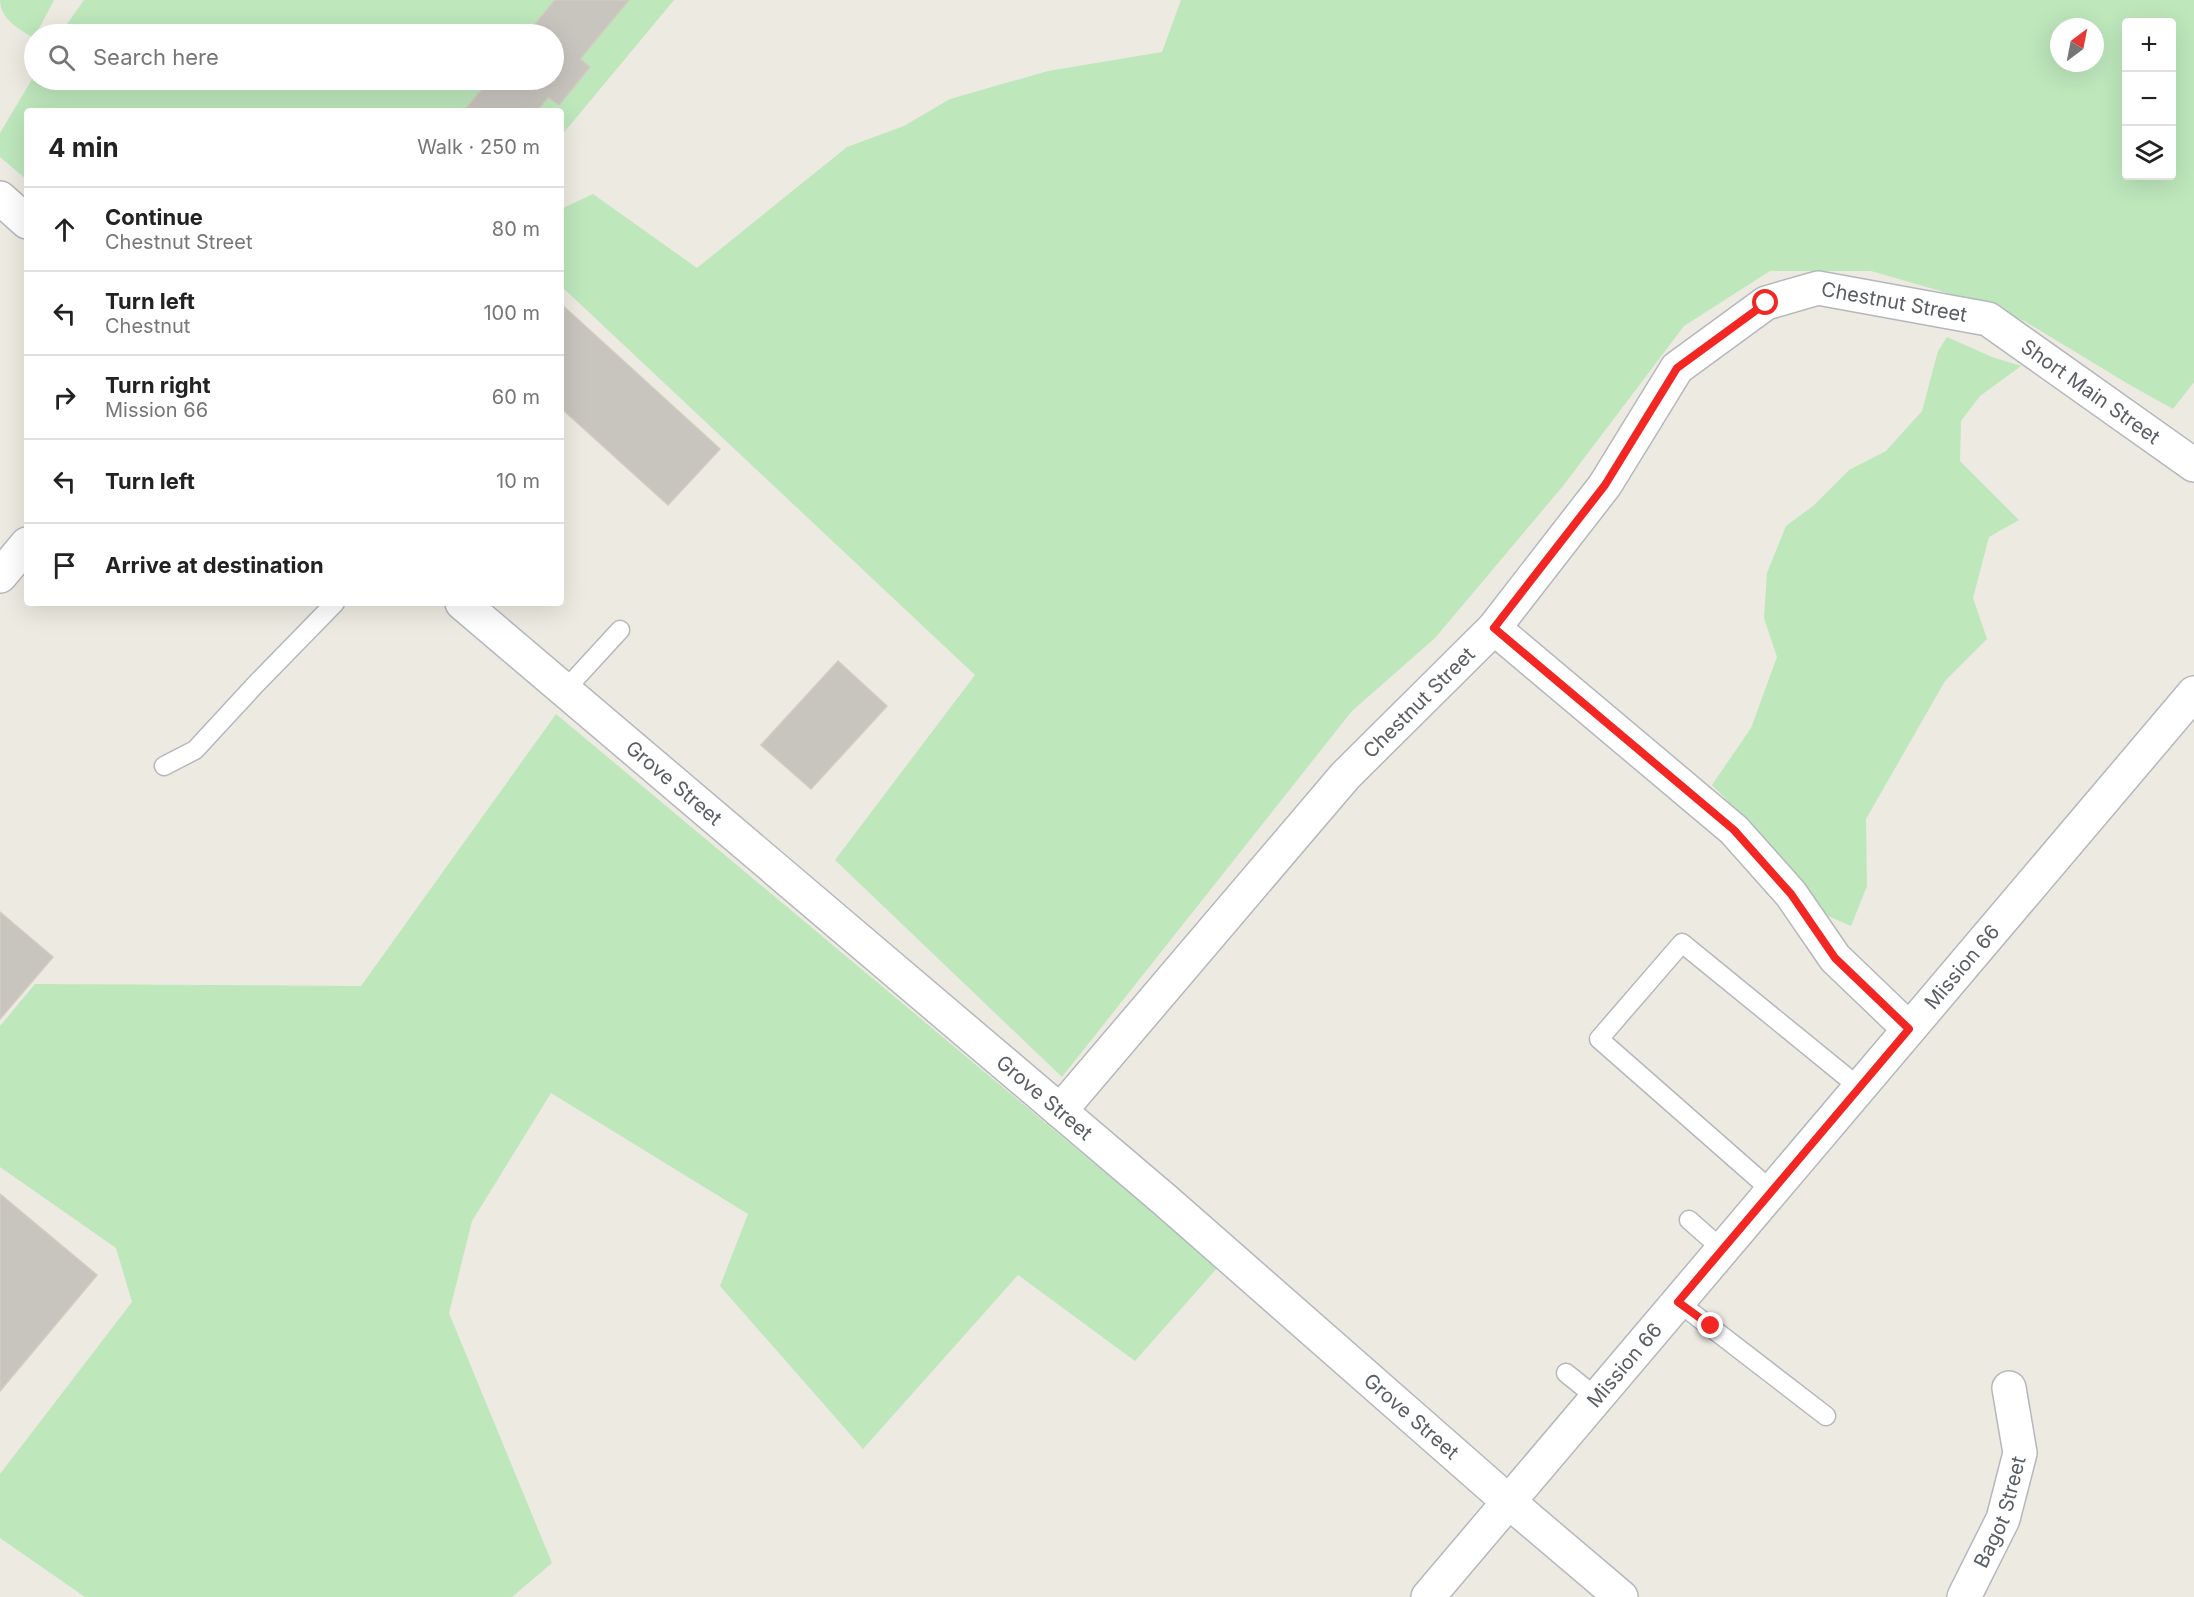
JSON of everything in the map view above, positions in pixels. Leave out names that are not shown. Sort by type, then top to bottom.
[{"type":"street","points":[[0,198],[24,219]]},
{"type":"street","name":"Chestnut Street","points":[[1060,1111],[1345,776],[1494,628],[1605,485],[1677,368],[1766,303],[1818,288],[1988,319]]},
{"type":"street","name":"Short Main Street","points":[[1988,319],[2194,465]]},
{"type":"street","points":[[0,576],[24,548]]},
{"type":"street","name":"Grove Street","points":[[465,606],[1060,1111],[1621,1597]]},
{"type":"street","points":[[1494,628],[1734,830],[1791,894],[1835,958],[1909,1029]]},
{"type":"street","name":"Mission 66","points":[[1428,1597],[2194,693]]},
{"type":"street","name":"Bagot Street","points":[[1964,1597],[2003,1519],[2019,1453],[2009,1388]]},
{"type":"lane","points":[[164,766],[195,750],[332,606]]},
{"type":"lane","points":[[564,691],[620,630]]},
{"type":"lane","points":[[1772,1191],[1599,1040],[1682,944],[1860,1088]]},
{"type":"lane","points":[[1689,1220],[1723,1250]]},
{"type":"lane","points":[[1678,1302],[1826,1416]]},
{"type":"lane","points":[[1566,1373],[1597,1398]]},
{"type":"green space","points":[[0,0],[54,0],[41,24],[24,24],[24,32],[7,18]]},
{"type":"green space","points":[[84,0],[555,0],[535,24],[67,24]]},
{"type":"green space","points":[[629,0],[674,0],[564,132],[564,108],[539,108],[548,97],[559,105],[590,67],[580,59]]},
{"type":"green space","points":[[1181,0],[2194,0],[2194,382],[2173,409],[2024,321],[1975,301],[1871,271],[1770,271],[1684,326],[1563,486],[1435,638],[1352,711],[1062,1077],[835,860],[975,675],[564,289],[564,208],[593,194],[697,268],[847,147],[904,126],[950,99],[1048,71],[1162,52]]},
{"type":"green space","points":[[26,90],[482,90],[467,108],[24,108],[24,177],[0,157],[0,133]]},
{"type":"green space","points":[[1947,337],[1992,357],[2021,366],[1980,396],[1961,421],[1960,461],[2019,520],[1989,537],[1973,598],[1987,639],[1945,681],[1866,819],[1867,886],[1851,926],[1821,913],[1764,838],[1712,785],[1751,728],[1777,657],[1764,618],[1767,573],[1786,526],[1813,506],[1849,470],[1886,451],[1922,411],[1938,351]]},
{"type":"green space","points":[[556,714],[1218,1267],[1135,1361],[1018,1275],[863,1449],[720,1286],[748,1214],[551,1093],[472,1221],[449,1313],[552,1563],[512,1597],[85,1597],[0,1538],[0,1474],[132,1302],[116,1248],[0,1167],[0,1026],[35,984],[361,986]]},
{"type":"building","points":[[555,0],[629,0],[580,59],[590,67],[559,105],[548,97],[539,108],[467,108],[482,90],[564,90],[564,24],[535,24]]},
{"type":"building","points":[[564,307],[720,449],[668,505],[564,411]]},
{"type":"building","points":[[838,661],[887,706],[811,789],[761,745]]},
{"type":"building","points":[[0,912],[53,957],[0,1019]]},
{"type":"building","points":[[0,1194],[97,1275],[0,1391]]},
{"type":"route","points":[[1711,1326],[1678,1302],[1909,1029],[1835,958],[1791,894],[1734,830],[1494,628],[1605,485],[1677,368],[1766,303]]}]
